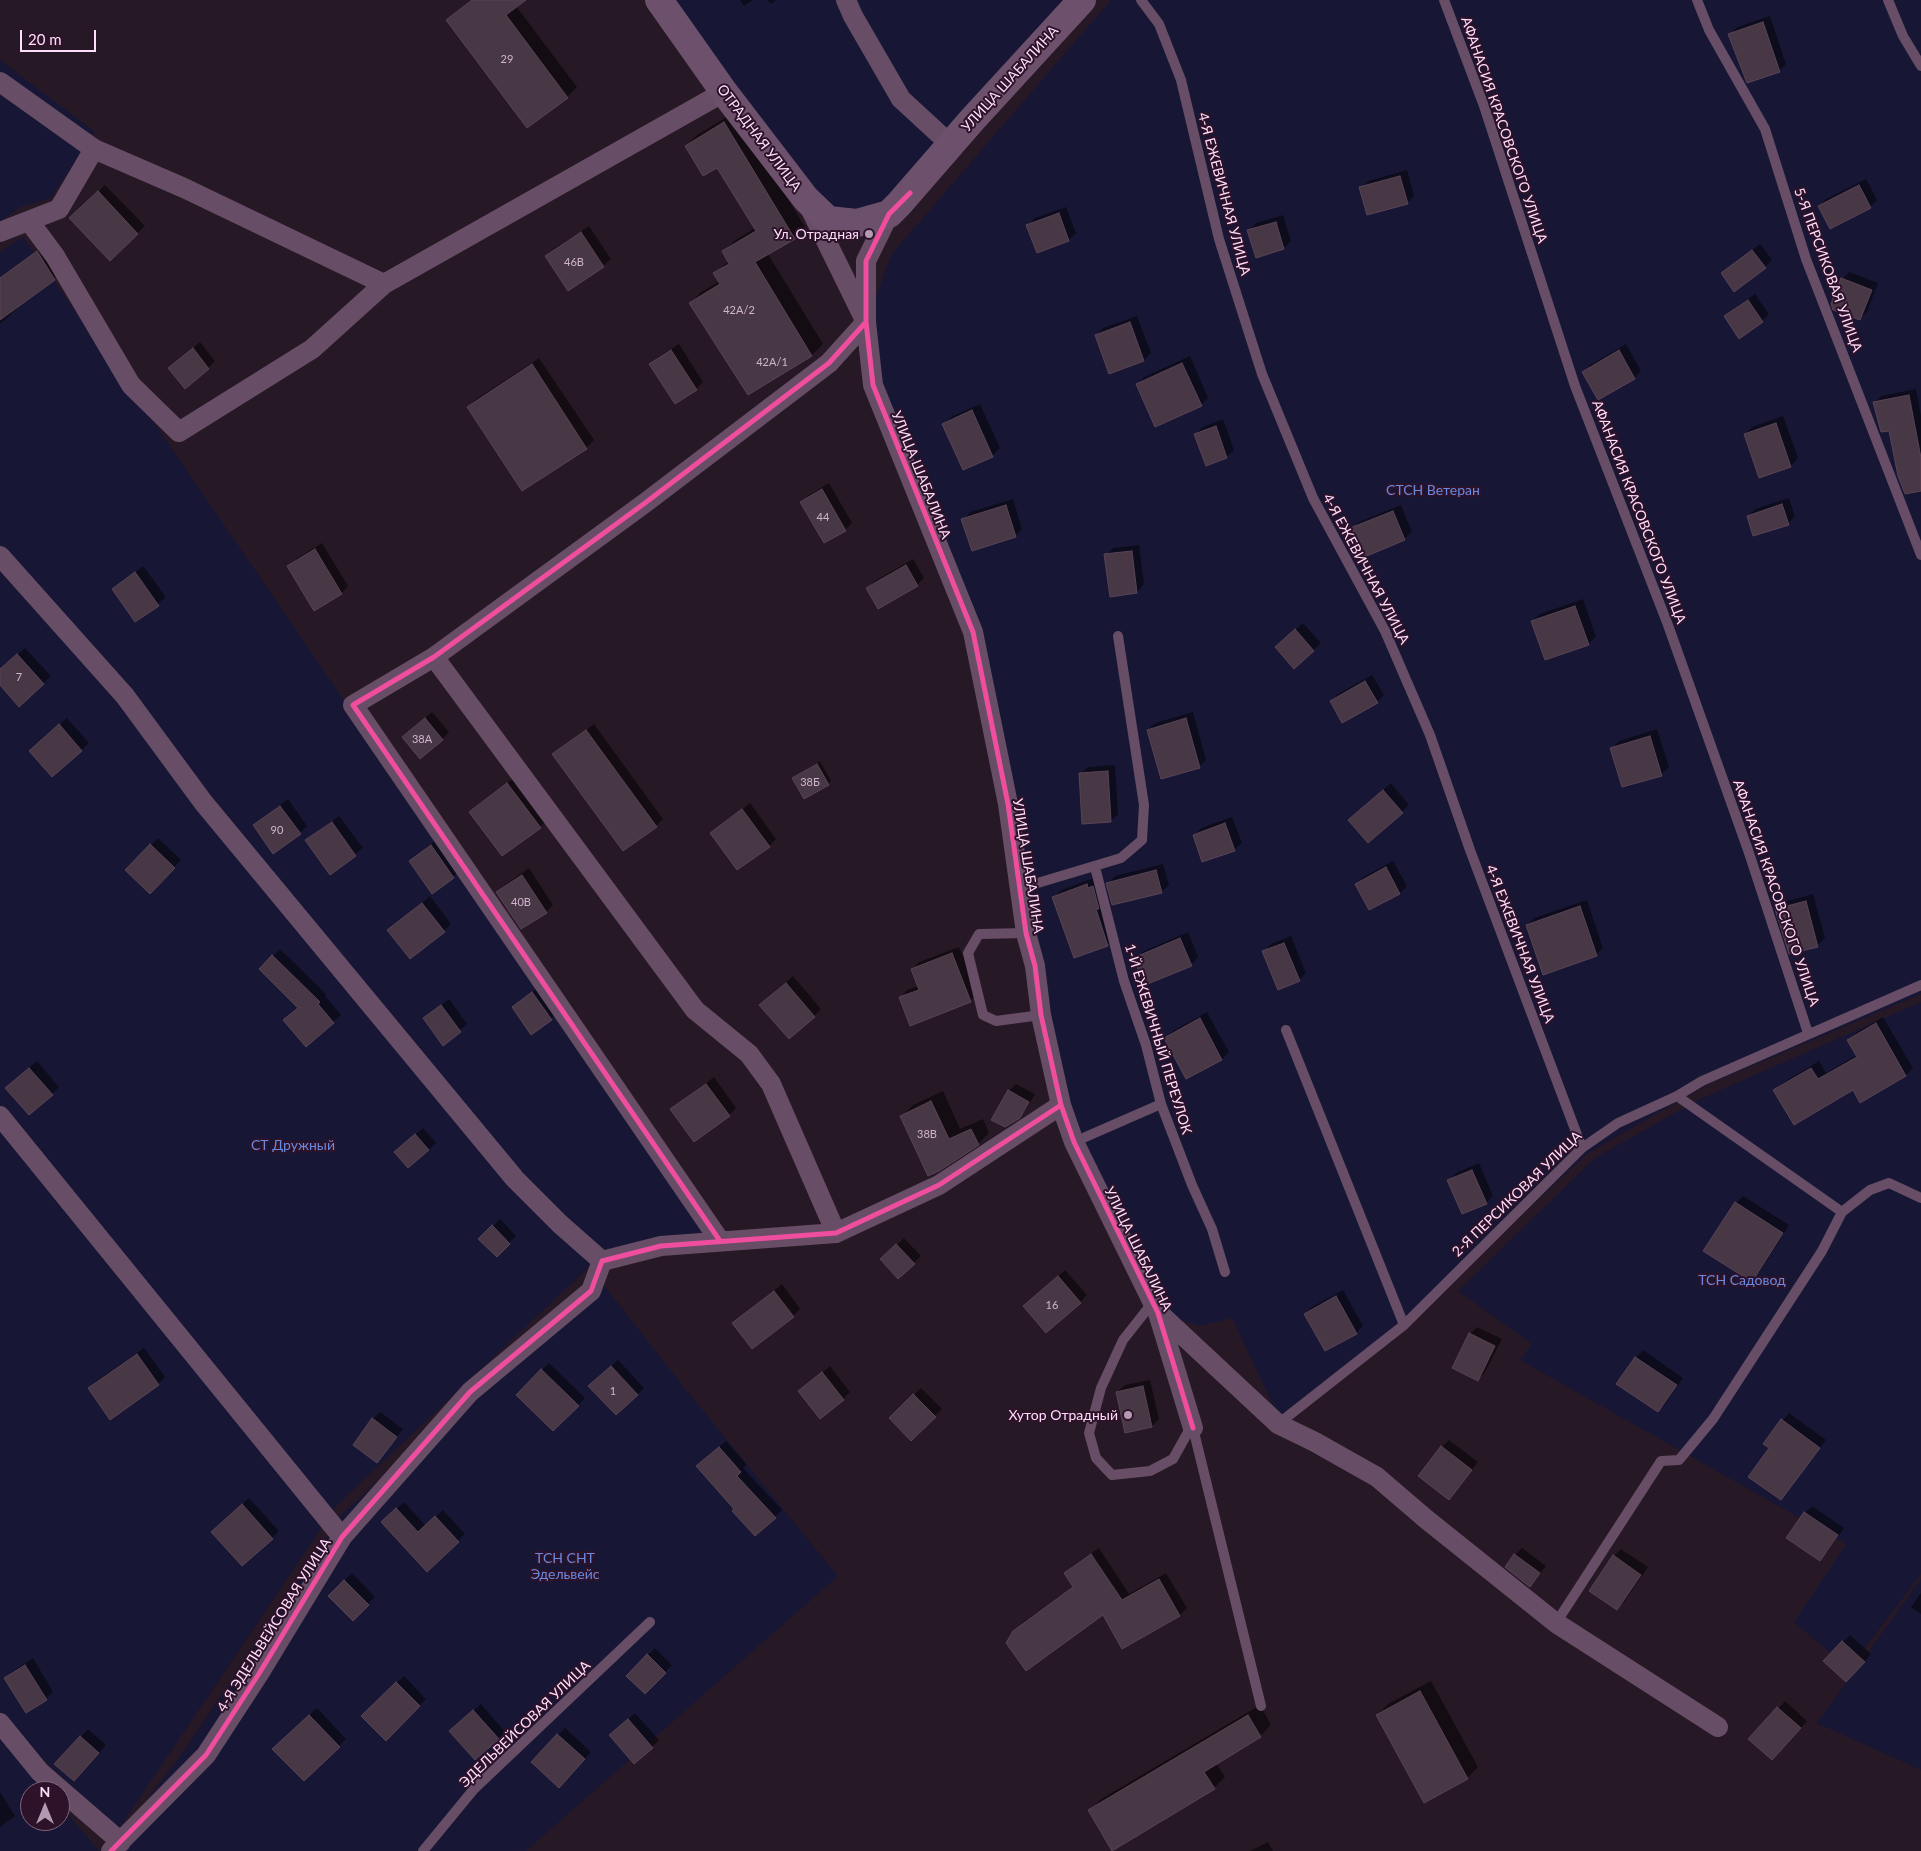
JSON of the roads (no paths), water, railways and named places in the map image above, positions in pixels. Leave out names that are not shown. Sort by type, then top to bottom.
[{"type":"main road","name":"ОТРАДНАЯ УЛИЦА","points":[[659,0],[724,92],[806,199],[828,220],[857,223],[889,214]]},
{"type":"main road","name":"УЛИЦА ШАБАЛИНА","points":[[889,214],[910,193],[1082,0]]},
{"type":"street","points":[[846,0],[853,16],[901,99],[951,145]]},
{"type":"street","points":[[0,82],[94,148],[184,188],[384,284]]},
{"type":"street","points":[[29,221],[55,256],[131,386],[179,432],[312,349],[384,284],[724,92]]},
{"type":"street","points":[[0,232],[59,209],[94,148]]},
{"type":"street","points":[[720,1242],[353,705],[434,657],[645,503],[829,363],[866,322],[806,199]]},
{"type":"street","name":"УЛИЦА ШАБАЛИНА","points":[[889,214],[866,261],[866,322],[873,385],[973,632],[1008,804],[1026,933],[1035,966],[1041,1015],[1061,1105],[1074,1142],[1155,1307],[1193,1426]]},
{"type":"street","points":[[0,556],[125,696],[203,802],[515,1179],[560,1224],[602,1261],[661,1246],[836,1233],[939,1185],[1061,1105]]},
{"type":"street","points":[[434,657],[695,1010],[749,1054],[771,1084],[836,1233]]},
{"type":"street","points":[[0,1116],[342,1537]]},
{"type":"street","name":"4-Я ЭДЕЛЬВЕЙСОВАЯ УЛИЦА","points":[[116,1847],[206,1755],[260,1672],[342,1537],[470,1392],[591,1290],[602,1261]]},
{"type":"street","points":[[1155,1307],[1278,1424],[1315,1442],[1377,1477],[1426,1520],[1556,1623],[1718,1727]]},
{"type":"street","points":[[0,1723],[40,1772],[116,1847]]},
{"type":"lane","name":"4-Я ЕЖЕВИЧНАЯ УЛИЦА","points":[[1141,0],[1159,24],[1181,80],[1220,240],[1262,374],[1313,498],[1385,631],[1430,734],[1470,850],[1582,1148]]},
{"type":"lane","name":"АФАНАСИЯ КРАСОВСКОГО УЛИЦА","points":[[1444,0],[1484,106],[1575,386],[1675,644],[1748,850],[1808,1033]]},
{"type":"lane","name":"5-Я ПЕРСИКОВАЯ УЛИЦА","points":[[1697,0],[1709,30],[1765,129],[1806,258],[1921,555]]},
{"type":"lane","points":[[1888,0],[1903,36],[1921,66]]},
{"type":"lane","points":[[1021,888],[1122,858],[1142,840],[1144,805],[1118,636]]},
{"type":"lane","name":"1-Й ЕЖЕВИЧНЫЙ ПЕРЕУЛОК","points":[[1094,867],[1124,981],[1146,1045],[1161,1104],[1192,1185],[1212,1229],[1226,1272]]},
{"type":"lane","points":[[1026,933],[979,934],[968,953],[983,1015],[996,1021],[1041,1015]]},
{"type":"lane","name":"2-Я ПЕРСИКОВАЯ УЛИЦА","points":[[1278,1424],[1404,1325],[1582,1148],[1618,1123],[1677,1096],[1702,1081],[1921,985]]},
{"type":"lane","points":[[1286,1030],[1404,1325]]},
{"type":"lane","points":[[1677,1096],[1842,1212]]},
{"type":"lane","points":[[1074,1142],[1161,1104]]},
{"type":"lane","points":[[1556,1623],[1661,1462],[1680,1460],[1713,1419],[1822,1251],[1842,1212],[1870,1190],[1889,1184],[1921,1198]]},
{"type":"lane","points":[[1155,1307],[1123,1340],[1101,1388],[1089,1433],[1096,1458],[1112,1475],[1150,1471],[1174,1459],[1193,1426]]},
{"type":"lane","points":[[1193,1426],[1261,1706]]},
{"type":"lane","name":"ЭДЕЛЬВЕЙСОВАЯ УЛИЦА","points":[[424,1851],[474,1789],[650,1622]]},
{"type":"place","name":"Ул. Отрадная","points":[[869,234]]},
{"type":"place","name":"Хутор Отрадный","points":[[1128,1415]]},
{"type":"park label","name":"СТСН Ветеран","points":[[1433,490]]},
{"type":"park label","name":"СТ Дружный","points":[[293,1145]]},
{"type":"park label","name":"ТСН Садовод","points":[[1742,1280]]},
{"type":"park label","name":"ТСН СНТ Эдельвейс","points":[[565,1566]]}]
